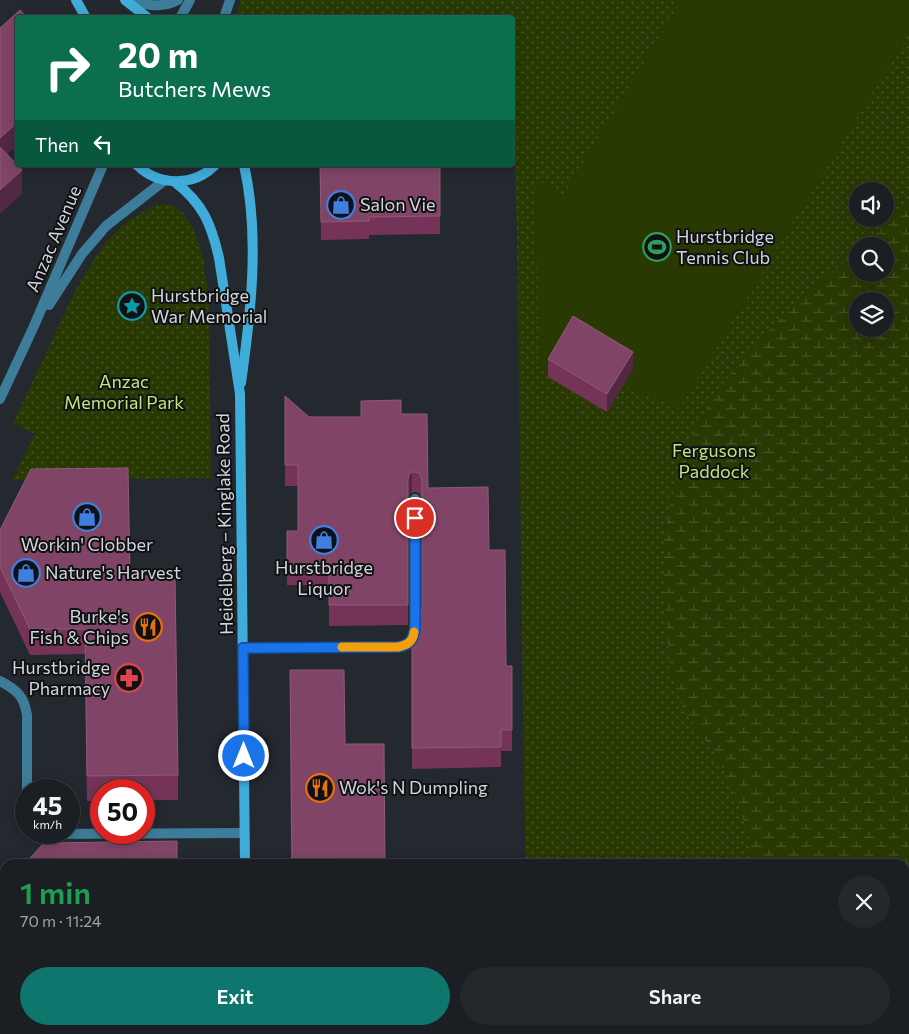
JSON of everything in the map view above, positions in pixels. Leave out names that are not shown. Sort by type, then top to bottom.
[{"type":"main road","points":[[76,0],[84,15]]},
{"type":"main road","points":[[125,0],[144,15]]},
{"type":"main road","name":"Heidelberg – Kinglake Road","points":[[139,167],[151,176],[170,181],[188,192],[210,224],[219,258],[240,394],[245,859]]},
{"type":"main road","points":[[170,181],[188,180],[202,175],[213,167]]},
{"type":"main road","name":"Heidelberg – Kinglake Road","points":[[240,394],[252,288],[252,223],[244,167]]},
{"type":"street","points":[[130,0],[152,6],[162,6],[178,0]]},
{"type":"street","points":[[182,15],[190,0]]},
{"type":"street","points":[[225,15],[230,0]]},
{"type":"street","name":"Anzac Avenue","points":[[0,399],[34,326],[102,167]]},
{"type":"street","name":"Anzac Avenue","points":[[34,326],[82,254],[109,223],[170,181]]},
{"type":"street","points":[[243,648],[398,647],[410,642],[414,636],[415,628],[415,500]]},
{"type":"street","points":[[0,681],[17,691],[25,706],[27,715],[27,779]]},
{"type":"street","points":[[80,834],[244,833]]},
{"type":"green space","name":"Fergusons Paddock","points":[[241,0],[909,0],[909,859],[525,859],[515,157],[515,15],[237,15]]},
{"type":"green space","name":"Hurstbridge Tennis Club","points":[[682,0],[909,0],[909,33],[679,408],[623,386],[632,369],[550,373],[541,368],[534,178],[564,194]]},
{"type":"green space","points":[[909,202],[909,859],[753,859],[744,821],[733,788],[713,751],[684,710],[670,671],[664,583],[664,535],[676,478],[700,419],[731,374],[774,325],[849,257],[849,282],[894,282],[894,237],[872,237],[882,227],[894,227],[894,216]]},
{"type":"green space","name":"Anzac Memorial Park","points":[[164,204],[172,205],[183,213],[192,226],[203,258],[209,301],[211,478],[12,480],[35,434],[13,423],[76,289],[99,252],[124,224],[147,209]]},
{"type":"building","points":[[20,10],[24,15],[15,15],[15,125],[0,138],[0,28]]},
{"type":"building","points":[[0,147],[15,163],[15,167],[19,167],[22,170],[0,190]]},
{"type":"building","points":[[320,167],[440,167],[440,216],[369,217],[369,221],[321,222]]},
{"type":"building","points":[[573,316],[633,352],[607,394],[548,359]]},
{"type":"building","points":[[285,396],[309,417],[361,417],[361,401],[401,400],[401,414],[427,414],[428,488],[488,487],[489,550],[505,550],[506,666],[512,666],[512,730],[501,730],[501,747],[412,748],[412,628],[418,621],[422,608],[422,479],[419,473],[412,472],[408,479],[408,605],[329,605],[329,565],[287,565],[287,531],[298,531],[298,465],[285,465]]},
{"type":"building","points":[[128,468],[130,576],[175,576],[178,775],[87,776],[85,629],[30,629],[0,567],[0,530],[31,469]]},
{"type":"building","points":[[290,670],[344,670],[345,744],[384,744],[385,859],[292,858]]},
{"type":"building","points":[[155,841],[177,841],[177,859],[30,858],[43,844],[90,842],[90,844],[155,844]]},
{"type":"slow traffic","points":[[342,647],[404,646],[410,642],[414,632]]},
{"type":"place","name":"Salon Vie","points":[[341,205]]},
{"type":"place","name":"Hurstbridge Tennis Club","points":[[657,247]]},
{"type":"place","name":"Hurstbridge War Memorial","points":[[132,306]]},
{"type":"place","name":"Workin' Clobber","points":[[87,517]]},
{"type":"place","name":"Hurstbridge Liquor","points":[[324,540]]},
{"type":"place","name":"Nature's Harvest","points":[[26,573]]},
{"type":"place","name":"Burke's Fish & Chips","points":[[148,627]]},
{"type":"place","name":"Hurstbridge Pharmacy","points":[[129,678]]},
{"type":"place","name":"Wok's N Dumpling","points":[[320,788]]},
{"type":"route","points":[[244,756],[243,648],[398,647],[410,642],[414,636],[415,628],[415,518]]}]
